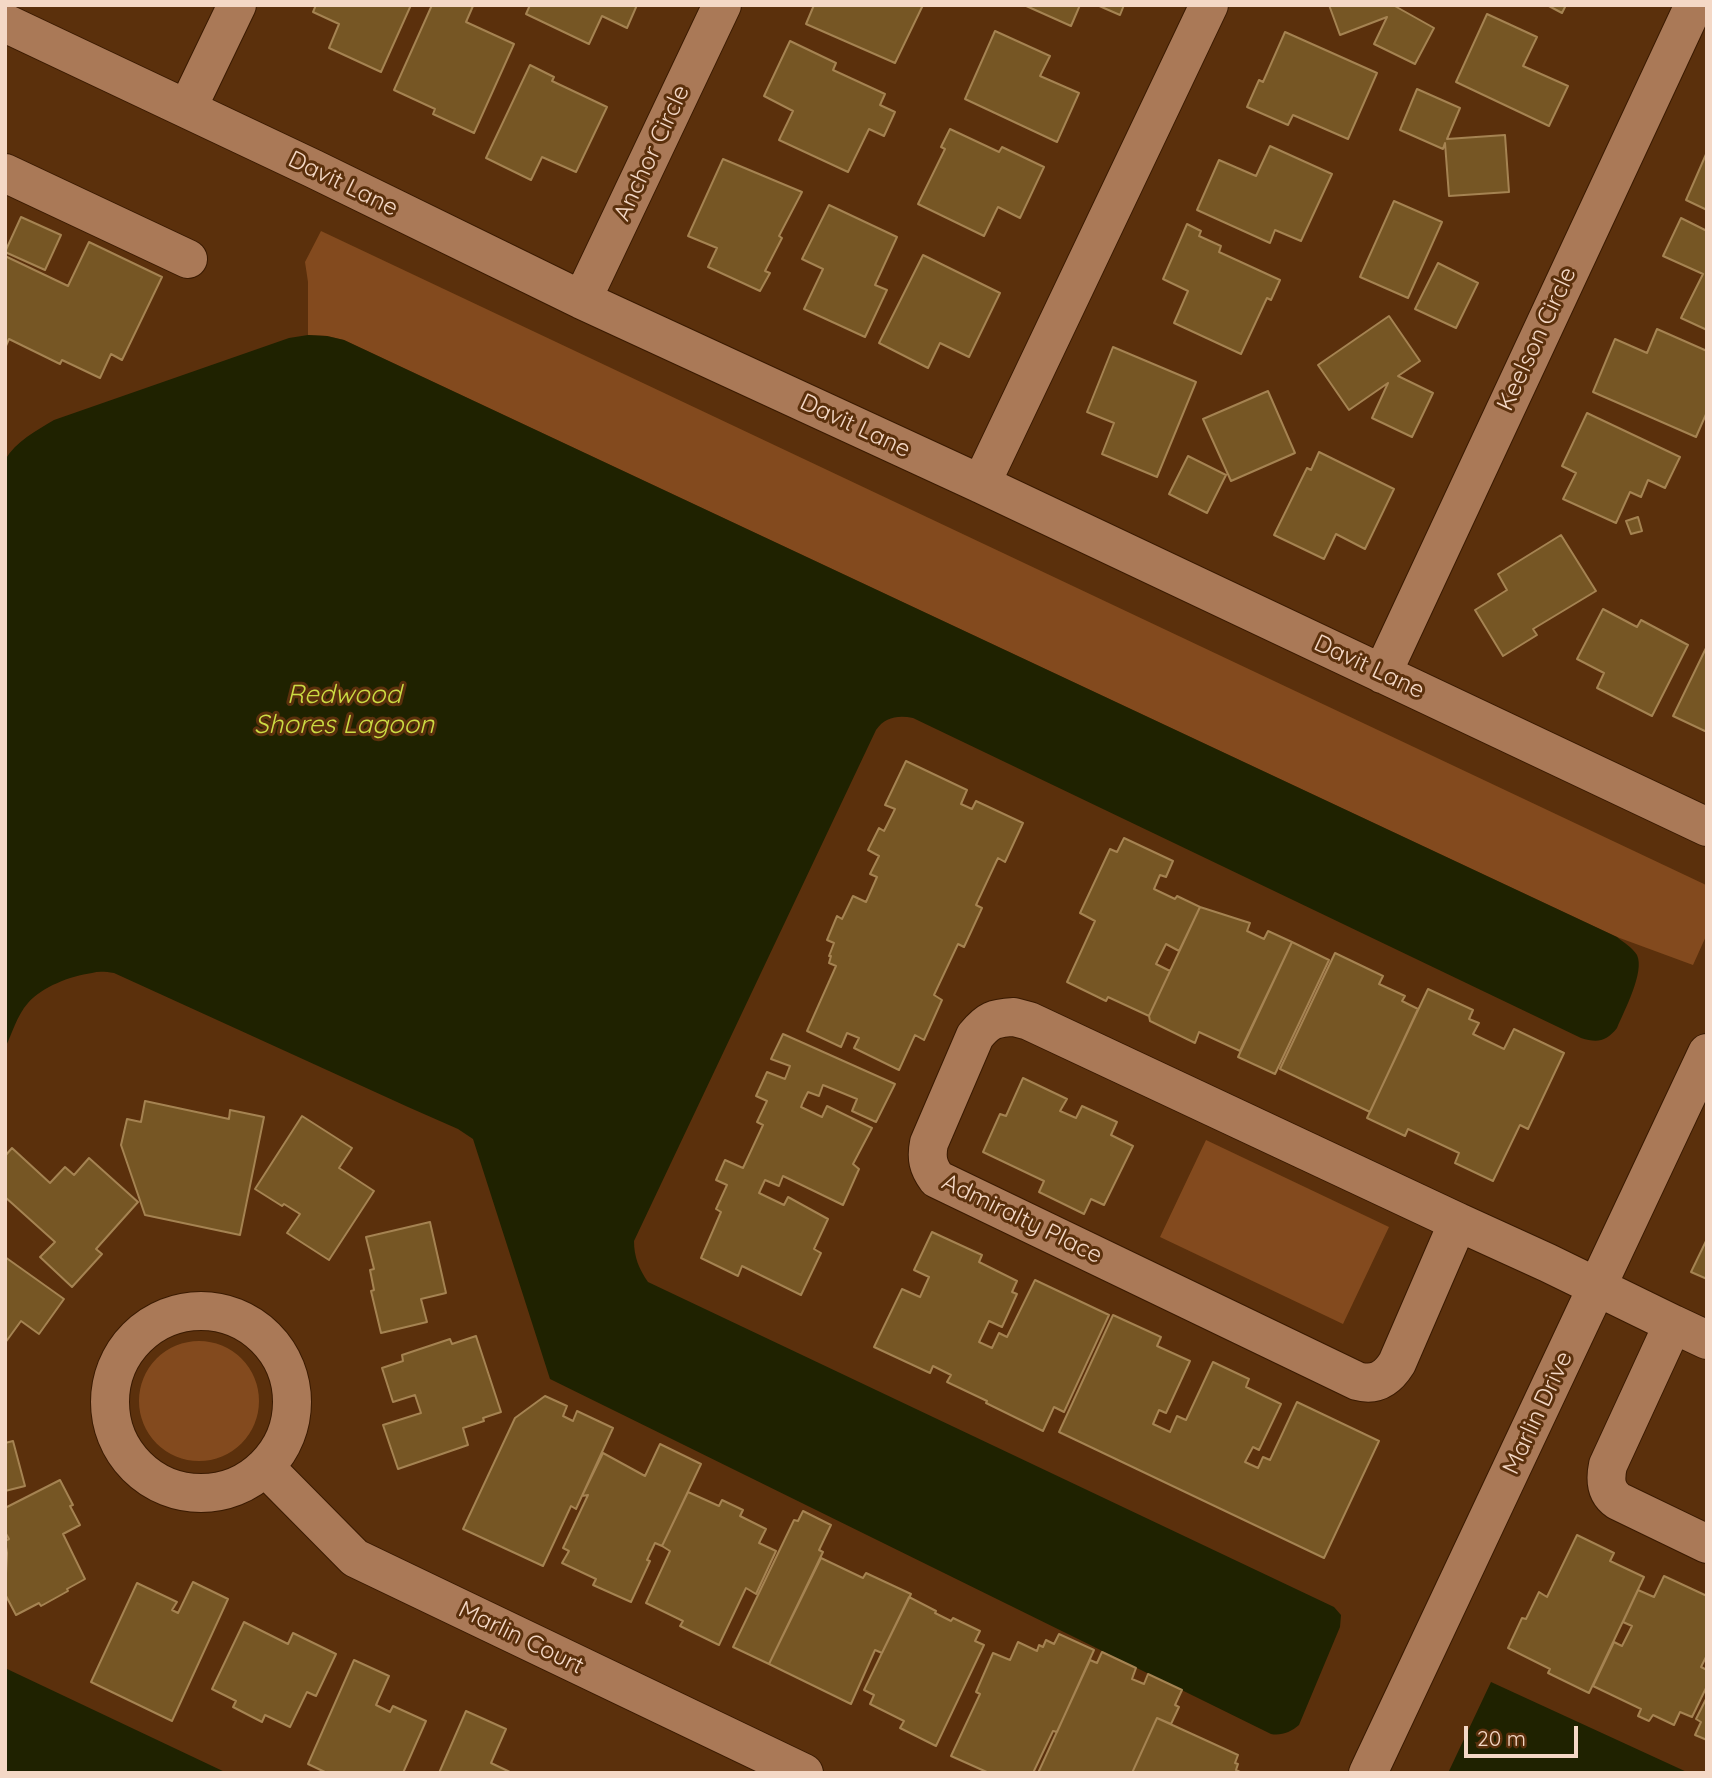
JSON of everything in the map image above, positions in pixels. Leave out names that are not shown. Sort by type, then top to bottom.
[{"type":"street","points":[[187,109],[237,5]]},
{"type":"street","name":"Anchor Circle","points":[[582,300],[722,5]]},
{"type":"street","points":[[981,484],[1209,5]]},
{"type":"street","name":"Keelson Circle","points":[[1382,674],[1694,5]]},
{"type":"street","name":"Davit Lane","points":[[5,23],[582,300],[981,484],[1707,827]]},
{"type":"street","points":[[5,173],[188,260]]},
{"type":"street","name":"Admiralty Place","points":[[1458,1222],[1397,1363],[1388,1375],[1378,1382],[1366,1384],[937,1179],[930,1170],[926,1156],[929,1143],[975,1036],[984,1025],[996,1018],[1014,1017],[1029,1021],[1548,1263],[1690,1332]]},
{"type":"street","name":"Marlin Drive","points":[[1368,1773],[1707,1053]]},
{"type":"street","points":[[194,1310],[225,1314],[254,1327],[276,1350],[289,1379],[292,1411],[283,1441],[265,1467],[242,1484],[214,1493],[186,1492],[159,1483],[135,1466],[119,1442],[110,1415],[110,1396],[120,1359],[137,1336],[163,1318],[194,1310]]},
{"type":"street","points":[[1690,1332],[1608,1465],[1606,1481],[1612,1497],[1618,1501],[1707,1544]]},
{"type":"street","name":"Marlin Court","points":[[265,1467],[355,1559],[804,1773]]},
{"type":"shaded area","points":[[321,231],[1704,884],[1707,886],[1707,934],[1693,965],[1617,937],[344,340],[308,335],[308,282],[305,262]]},
{"type":"shaded area","points":[[1206,1140],[1389,1227],[1343,1324],[1160,1237]]},
{"type":"shaded area","points":[[199,1341],[222,1346],[241,1359],[254,1378],[259,1401],[254,1424],[241,1443],[222,1456],[199,1461],[176,1456],[157,1443],[144,1424],[139,1401],[144,1378],[157,1359],[176,1346]]},
{"type":"water","name":"Redwood Shores Lagoon","points":[[308,335],[344,340],[1617,937],[1635,952],[1639,962],[1636,981],[1617,1028],[1601,1040],[1581,1038],[913,718],[892,718],[883,722],[876,730],[634,1241],[638,1263],[648,1282],[1334,1607],[1341,1615],[1340,1627],[1299,1725],[1282,1734],[1271,1734],[550,1379],[473,1139],[458,1129],[114,973],[97,972],[75,977],[41,992],[24,1008],[5,1048],[5,460],[33,432],[54,420],[289,338]]},
{"type":"water","points":[[5,1668],[227,1773],[5,1773]]},
{"type":"water","points":[[1491,1682],[1689,1773],[1448,1773]]},
{"type":"building","points":[[316,5],[411,5],[381,72],[329,48],[339,24],[313,12]]},
{"type":"building","points":[[432,5],[473,6],[466,22],[514,44],[474,133],[433,114],[435,109],[394,90]]},
{"type":"building","points":[[530,5],[637,5],[627,28],[602,16],[589,44],[526,14]]},
{"type":"building","points":[[814,5],[923,5],[895,63],[806,24]]},
{"type":"building","points":[[1024,5],[1080,5],[1071,26]]},
{"type":"building","points":[[1097,5],[1124,5],[1120,15]]},
{"type":"building","points":[[1329,5],[1393,5],[1434,28],[1415,64],[1374,44],[1387,17],[1340,35]]},
{"type":"building","points":[[1547,5],[1566,5],[1562,13]]},
{"type":"building","points":[[1487,14],[1537,37],[1523,66],[1568,86],[1549,126],[1456,82]]},
{"type":"building","points":[[995,31],[1050,56],[1040,76],[1079,93],[1057,142],[965,99]]},
{"type":"building","points":[[1285,32],[1377,73],[1348,139],[1293,115],[1288,125],[1247,107],[1259,80],[1263,82]]},
{"type":"building","points":[[790,41],[836,63],[833,70],[885,94],[880,105],[895,112],[884,136],[869,129],[848,172],[779,140],[793,111],[764,96]]},
{"type":"building","points":[[530,65],[554,77],[552,81],[607,107],[576,172],[542,157],[531,180],[486,158]]},
{"type":"building","points":[[1417,89],[1460,108],[1447,139],[1505,135],[1509,192],[1449,196],[1445,143],[1443,149],[1400,130]]},
{"type":"building","points":[[950,129],[999,152],[1002,147],[1044,167],[1020,218],[998,207],[984,236],[918,204],[945,149],[941,147]]},
{"type":"building","points":[[1270,146],[1332,174],[1301,241],[1275,230],[1270,243],[1197,210],[1219,160],[1256,176]]},
{"type":"building","points":[[1707,152],[1707,210],[1686,200]]},
{"type":"building","points":[[723,159],[802,192],[779,236],[782,238],[765,271],[770,273],[760,291],[708,267],[717,248],[688,236]]},
{"type":"building","points":[[1394,201],[1442,222],[1408,298],[1360,277]]},
{"type":"building","points":[[829,205],[897,237],[875,285],[887,290],[865,337],[804,309],[823,269],[802,259]]},
{"type":"building","points":[[21,217],[61,235],[45,270],[5,252]]},
{"type":"building","points":[[1681,218],[1707,231],[1707,330],[1681,318],[1703,274],[1663,256]]},
{"type":"building","points":[[1187,224],[1201,231],[1199,236],[1221,246],[1219,252],[1280,280],[1271,300],[1267,298],[1241,354],[1174,323],[1188,291],[1163,279]]},
{"type":"building","points":[[89,242],[162,277],[122,360],[111,354],[100,378],[62,360],[60,364],[9,339],[5,348],[5,256],[68,286]]},
{"type":"building","points":[[923,255],[1000,293],[969,357],[940,343],[928,368],[879,343]]},
{"type":"building","points":[[1438,263],[1478,283],[1456,328],[1415,309]]},
{"type":"building","points":[[1389,316],[1420,361],[1398,376],[1433,393],[1412,437],[1372,418],[1388,383],[1349,410],[1318,365]]},
{"type":"building","points":[[1657,329],[1707,351],[1707,412],[1696,437],[1593,392],[1615,339],[1647,353]]},
{"type":"building","points":[[1113,347],[1196,382],[1157,477],[1102,454],[1114,423],[1087,412]]},
{"type":"building","points":[[1268,391],[1295,453],[1231,481],[1203,419]]},
{"type":"building","points":[[1587,413],[1680,457],[1665,488],[1648,480],[1641,497],[1630,492],[1616,523],[1563,499],[1576,473],[1562,466]]},
{"type":"building","points":[[1319,452],[1394,489],[1365,549],[1336,534],[1324,559],[1274,535],[1307,468],[1311,470]]},
{"type":"building","points":[[1188,456],[1226,475],[1207,513],[1169,494]]},
{"type":"building","points":[[1638,517],[1642,531],[1631,534],[1626,521]]},
{"type":"building","points":[[1561,535],[1596,591],[1533,629],[1537,635],[1503,656],[1475,610],[1507,590],[1498,574]]},
{"type":"building","points":[[1603,609],[1637,627],[1641,620],[1688,645],[1652,716],[1597,688],[1604,673],[1577,659]]},
{"type":"building","points":[[1707,646],[1707,732],[1673,716]]},
{"type":"building","points":[[906,761],[967,790],[961,804],[972,809],[976,801],[1023,823],[1005,862],[998,858],[976,905],[982,908],[964,947],[958,944],[934,995],[942,1000],[924,1040],[915,1035],[899,1070],[854,1048],[859,1038],[847,1033],[841,1047],[807,1031],[836,966],[829,963],[834,943],[827,940],[837,916],[842,919],[853,896],[866,902],[877,877],[870,874],[879,856],[868,850],[879,828],[884,831],[895,809],[885,805]]},
{"type":"building","points":[[1124,838],[1173,861],[1166,877],[1160,875],[1154,889],[1200,907],[1179,951],[1166,944],[1156,964],[1170,971],[1149,1016],[1108,997],[1106,1001],[1067,982],[1095,921],[1080,913],[1110,849],[1117,852]]},
{"type":"building","points":[[1200,907],[1250,923],[1247,931],[1264,939],[1268,931],[1292,942],[1240,1051],[1199,1032],[1195,1043],[1150,1021],[1149,1016]]},
{"type":"building","points":[[1292,942],[1329,960],[1275,1074],[1238,1057]]},
{"type":"building","points":[[1335,953],[1383,976],[1379,984],[1405,996],[1402,1001],[1418,1009],[1370,1112],[1280,1069]]},
{"type":"building","points":[[1428,989],[1473,1010],[1469,1019],[1479,1023],[1473,1034],[1504,1049],[1514,1029],[1564,1053],[1528,1129],[1520,1125],[1493,1181],[1455,1163],[1459,1153],[1408,1129],[1405,1136],[1367,1118]]},
{"type":"building","points":[[783,1034],[895,1084],[876,1122],[852,1111],[857,1099],[823,1085],[819,1096],[808,1092],[803,1102],[801,1107],[822,1117],[827,1106],[872,1128],[853,1164],[859,1169],[843,1205],[783,1176],[779,1186],[765,1180],[759,1193],[784,1205],[788,1197],[828,1219],[814,1249],[821,1253],[801,1295],[742,1266],[738,1276],[701,1258],[721,1212],[716,1209],[727,1185],[716,1180],[725,1160],[743,1168],[763,1125],[757,1122],[767,1101],[756,1096],[767,1072],[785,1079],[790,1066],[771,1059]]},
{"type":"building","points":[[1023,1078],[1067,1099],[1060,1111],[1076,1118],[1082,1106],[1117,1122],[1111,1135],[1133,1146],[1104,1205],[1091,1199],[1084,1214],[1039,1192],[1044,1181],[983,1152],[1000,1114],[1006,1116]]},
{"type":"building","points":[[145,1101],[229,1119],[230,1110],[264,1117],[240,1235],[145,1215],[121,1145],[127,1119],[141,1122]]},
{"type":"building","points":[[302,1116],[352,1148],[339,1168],[374,1191],[329,1260],[287,1233],[300,1214],[255,1189]]},
{"type":"building","points":[[12,1148],[50,1183],[65,1167],[74,1175],[89,1158],[138,1202],[96,1249],[102,1254],[72,1287],[40,1257],[55,1242],[5,1197],[5,1156]]},
{"type":"building","points":[[430,1222],[446,1293],[421,1299],[427,1322],[381,1333],[371,1291],[374,1290],[370,1270],[374,1269],[366,1237]]},
{"type":"building","points":[[932,1232],[982,1255],[979,1262],[1017,1281],[1012,1292],[1017,1294],[1002,1327],[989,1321],[979,1342],[992,1348],[999,1333],[1007,1337],[1035,1280],[1109,1315],[1064,1412],[1054,1407],[1043,1431],[947,1382],[951,1375],[933,1366],[930,1373],[874,1347],[902,1289],[920,1297],[929,1277],[914,1270]]},
{"type":"building","points":[[1707,1239],[1707,1279],[1691,1272]]},
{"type":"building","points":[[5,1257],[64,1299],[39,1334],[21,1321],[5,1343]]},
{"type":"building","points":[[1113,1315],[1161,1337],[1157,1346],[1190,1361],[1166,1413],[1159,1410],[1153,1424],[1170,1432],[1177,1416],[1186,1420],[1213,1362],[1249,1379],[1246,1387],[1281,1404],[1259,1450],[1253,1447],[1245,1462],[1258,1468],[1263,1457],[1270,1460],[1297,1402],[1379,1441],[1324,1558],[1059,1432]]},
{"type":"building","points":[[476,1336],[501,1412],[463,1428],[468,1445],[398,1469],[383,1425],[421,1413],[415,1395],[393,1402],[382,1368],[403,1361],[402,1355],[450,1339],[452,1344]]},
{"type":"building","points":[[545,1396],[567,1406],[563,1416],[573,1421],[577,1411],[613,1428],[576,1509],[571,1506],[543,1566],[463,1529],[515,1418]]},
{"type":"building","points":[[13,1441],[25,1486],[5,1491],[5,1443]]},
{"type":"building","points":[[660,1444],[701,1464],[662,1546],[655,1543],[647,1560],[650,1561],[631,1602],[593,1585],[596,1579],[562,1563],[569,1551],[563,1548],[588,1495],[582,1496],[603,1453],[645,1476]]},
{"type":"building","points":[[60,1480],[80,1525],[63,1534],[85,1579],[41,1606],[39,1603],[16,1615],[5,1594],[5,1541],[9,1539],[5,1532],[5,1508]]},
{"type":"building","points":[[688,1492],[719,1506],[722,1500],[743,1510],[740,1516],[766,1529],[759,1543],[776,1551],[756,1594],[746,1588],[719,1645],[680,1626],[683,1621],[646,1603],[670,1551],[662,1546]]},
{"type":"building","points":[[803,1511],[831,1525],[819,1550],[823,1552],[769,1664],[733,1647],[794,1520],[798,1521]]},
{"type":"building","points":[[1577,1535],[1614,1553],[1610,1561],[1644,1577],[1589,1693],[1548,1673],[1550,1669],[1508,1648],[1522,1618],[1526,1619],[1539,1592],[1547,1597]]},
{"type":"building","points":[[821,1558],[863,1578],[866,1573],[911,1594],[882,1653],[875,1650],[851,1704],[769,1664]]},
{"type":"building","points":[[1664,1576],[1707,1596],[1707,1655],[1701,1667],[1707,1670],[1707,1686],[1692,1717],[1680,1712],[1674,1725],[1653,1715],[1649,1721],[1638,1716],[1641,1709],[1593,1686],[1614,1642],[1622,1646],[1632,1626],[1623,1622],[1638,1590],[1654,1597]]},
{"type":"building","points":[[193,1582],[228,1599],[172,1721],[91,1682],[137,1583],[177,1602],[172,1610],[178,1613]]},
{"type":"building","points":[[909,1597],[951,1621],[953,1618],[980,1631],[975,1641],[984,1645],[936,1746],[900,1728],[904,1721],[870,1704],[874,1695],[864,1690]]},
{"type":"building","points":[[244,1622],[288,1644],[293,1633],[336,1654],[316,1696],[307,1692],[290,1727],[265,1715],[262,1722],[233,1707],[236,1701],[212,1689]]},
{"type":"building","points":[[1059,1634],[1094,1650],[1057,1732],[1053,1731],[1033,1773],[989,1773],[951,1756],[980,1694],[976,1692],[993,1653],[1010,1660],[1018,1642],[1037,1651],[1039,1645],[1043,1647],[1046,1640],[1054,1644]]},
{"type":"building","points":[[1102,1652],[1136,1668],[1132,1679],[1144,1684],[1148,1674],[1182,1690],[1175,1705],[1179,1707],[1171,1724],[1157,1718],[1132,1773],[1038,1773],[1090,1660],[1097,1663]]},
{"type":"building","points":[[354,1660],[389,1676],[376,1705],[390,1712],[393,1706],[426,1721],[403,1773],[327,1773],[308,1764]]},
{"type":"building","points":[[1707,1697],[1707,1740],[1695,1735],[1701,1722],[1696,1719]]},
{"type":"building","points":[[466,1711],[506,1729],[491,1763],[512,1773],[439,1773]]},
{"type":"building","points":[[1157,1718],[1238,1755],[1236,1770],[1242,1773],[1132,1773]]}]
